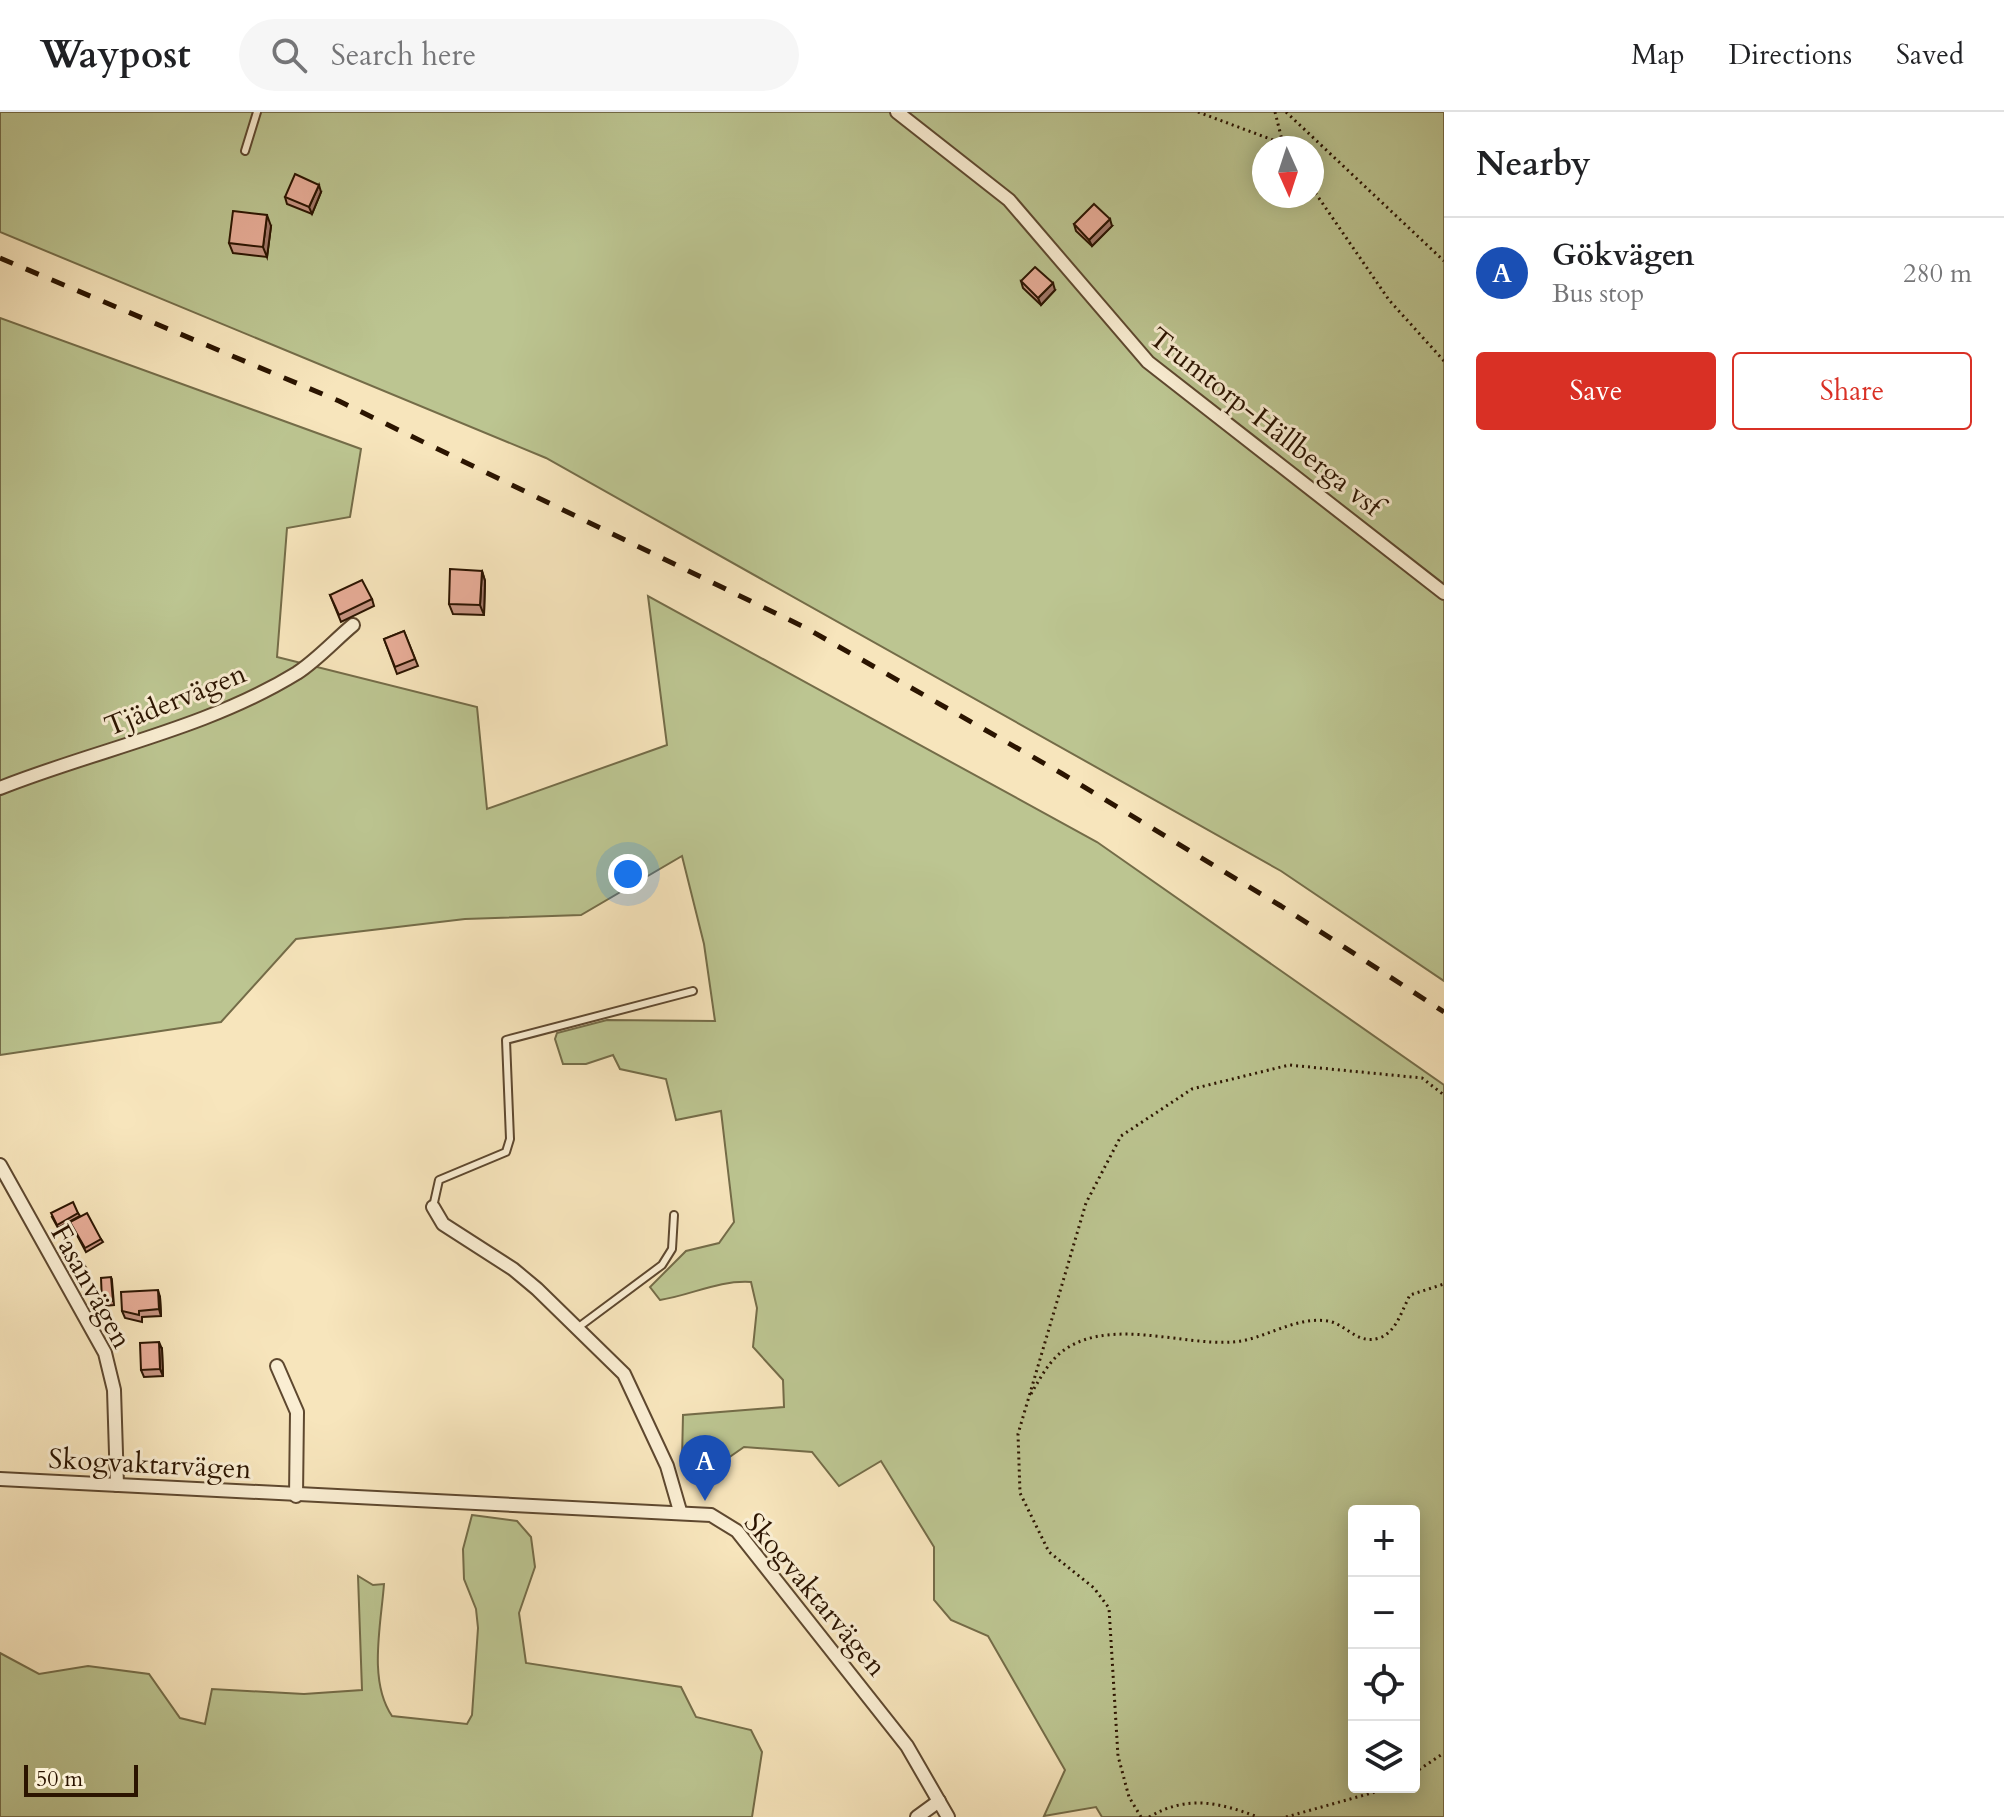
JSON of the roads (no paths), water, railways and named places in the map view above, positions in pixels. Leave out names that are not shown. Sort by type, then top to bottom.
[{"type":"street","name":"Trumtorp-Hällberga vsf","points":[[897,112],[1009,200],[1148,362],[1444,593]]},
{"type":"street","name":"Tjädervägen","points":[[0,788],[159,735],[218,710],[299,671],[353,625]]},
{"type":"street","name":"Fasanvägen","points":[[0,1165],[105,1353],[114,1390],[117,1485]]},
{"type":"street","points":[[433,1207],[443,1224],[513,1269],[624,1374],[667,1466],[680,1511]]},
{"type":"street","points":[[277,1366],[297,1412],[296,1496]]},
{"type":"street","name":"Skogvaktarvägen","points":[[0,1479],[296,1496],[680,1511],[711,1515],[737,1531],[885,1715],[948,1817]]},
{"type":"street","points":[[917,1817],[939,1801]]},
{"type":"lane","points":[[245,151],[257,112]]},
{"type":"lane","points":[[433,1207],[439,1180],[506,1152],[510,1139],[506,1040],[693,991]]},
{"type":"lane","points":[[576,1329],[668,1258],[675,1234],[674,1215]]},
{"type":"railway","points":[[0,258],[339,401],[806,628],[1061,773],[1281,906],[1444,1012]]},
{"type":"place","name":"Gökvägen","points":[[705,1501]]}]
